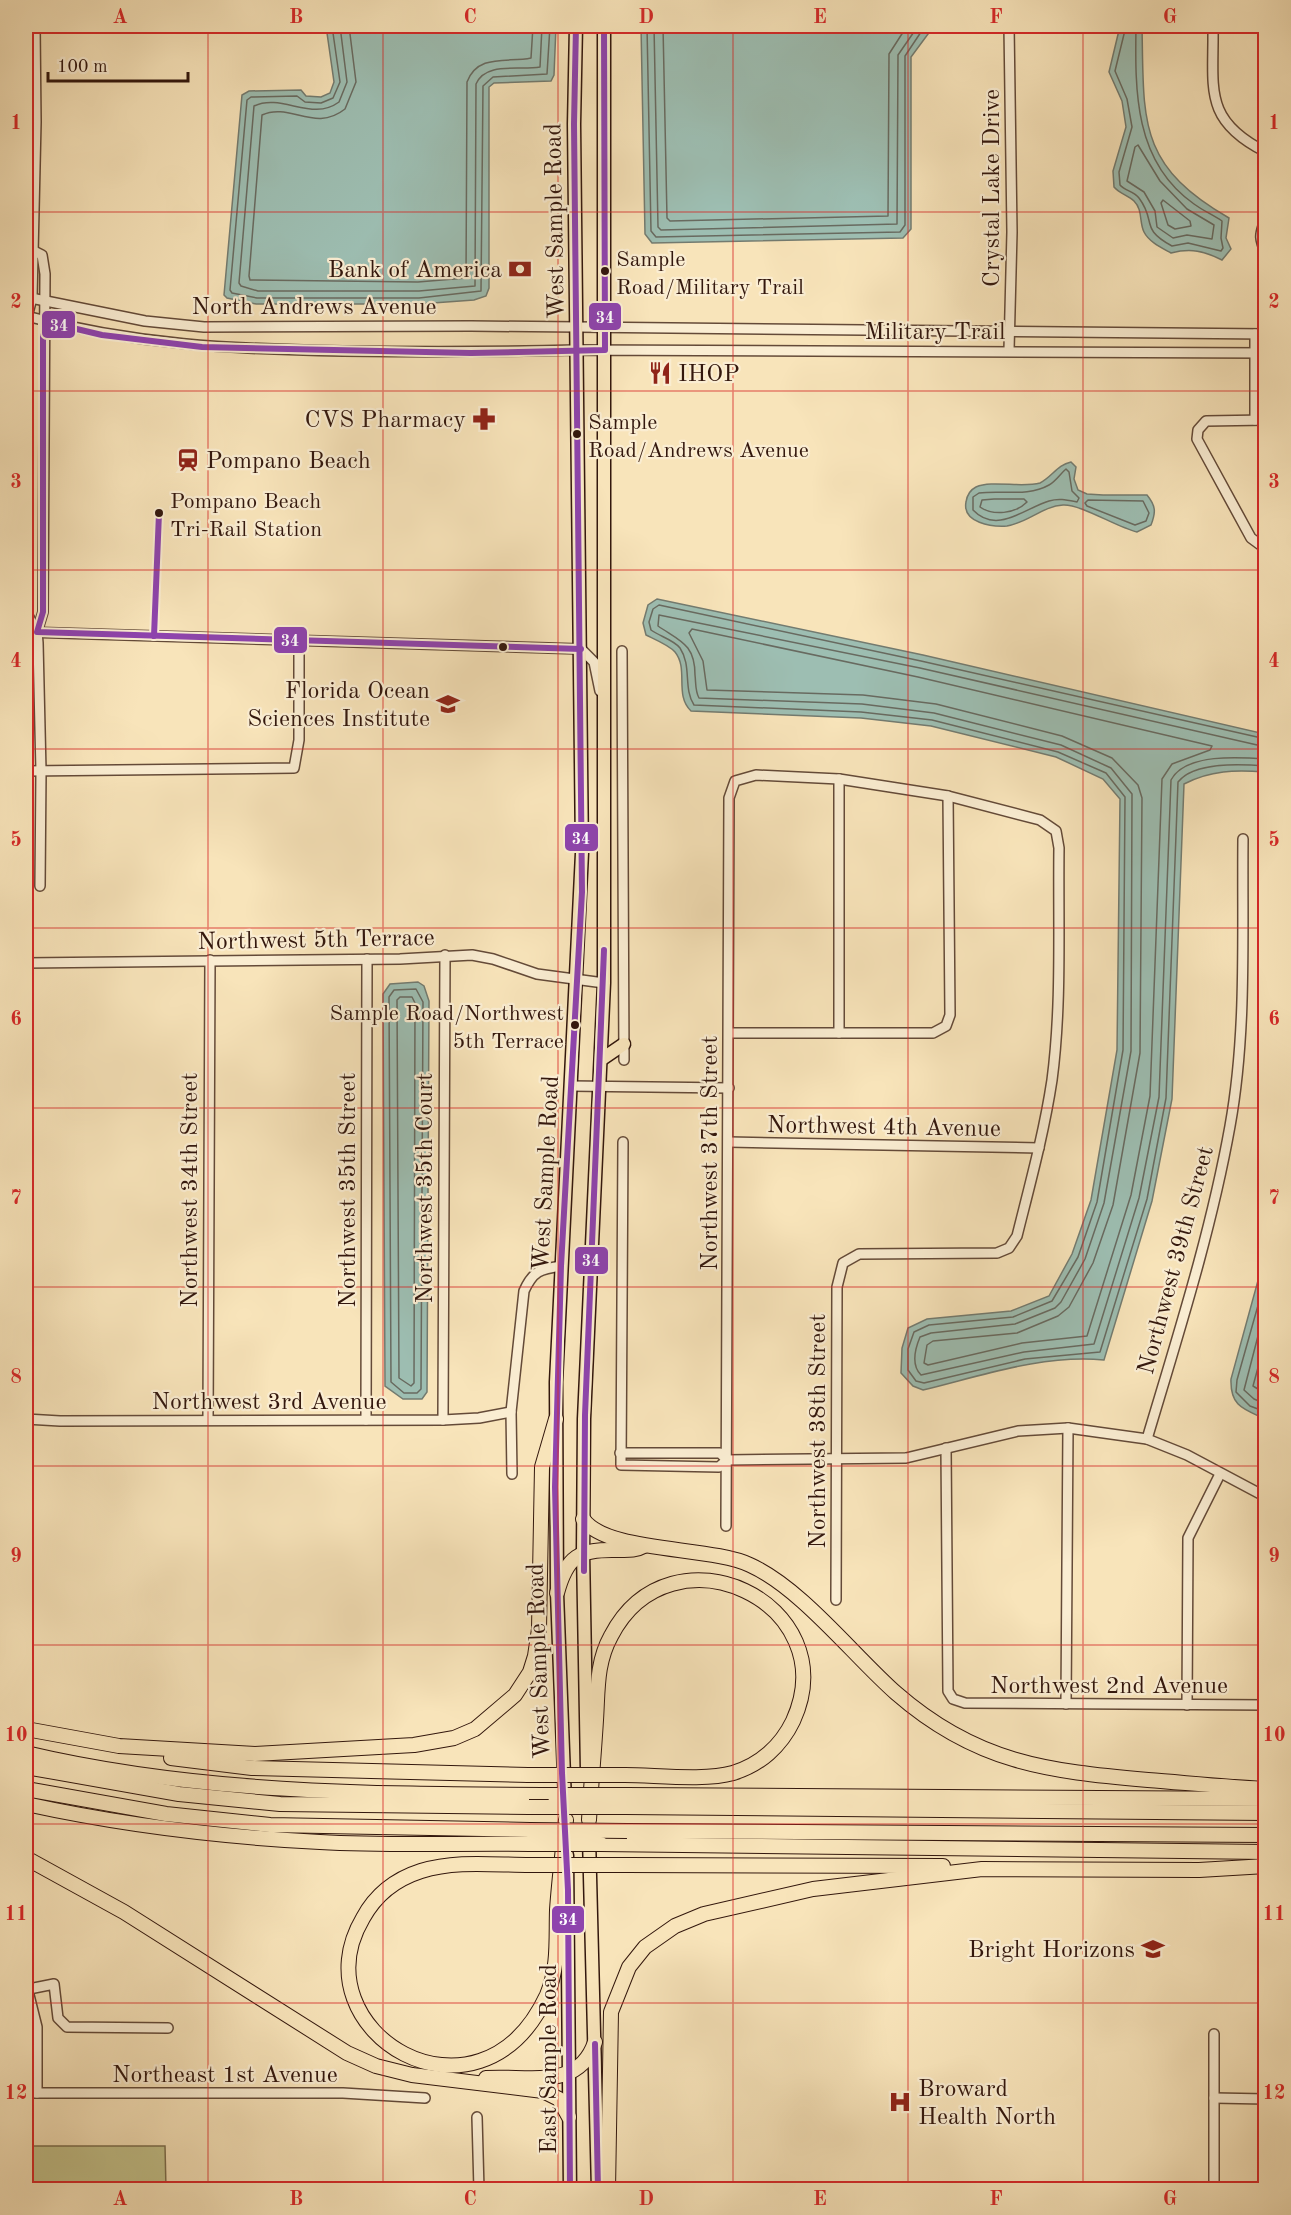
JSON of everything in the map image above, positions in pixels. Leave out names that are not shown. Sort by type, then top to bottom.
[{"type":"highway","points":[[26,1729],[119,1746],[255,1754],[414,1745],[454,1738],[475,1729],[490,1718],[521,1686],[530,1672],[537,1648],[542,1467],[556,1419]]},
{"type":"highway","points":[[583,1519],[590,1527],[601,1533],[644,1546],[718,1555],[762,1570],[786,1588],[896,1693],[947,1730],[985,1749],[1067,1773],[1266,1789]]},
{"type":"highway","points":[[557,1593],[567,1566],[583,1552],[636,1550],[644,1546]]},
{"type":"highway","points":[[119,1746],[132,1753],[252,1768],[528,1775],[625,1775],[707,1776],[733,1773],[767,1756],[783,1739],[799,1705],[802,1670],[798,1649],[790,1632],[768,1605],[733,1584],[698,1579],[675,1583],[654,1591],[628,1611],[610,1637],[599,1669],[589,1820]]},
{"type":"highway","points":[[26,1753],[128,1773],[240,1787],[528,1801]]},
{"type":"highway","points":[[26,1767],[128,1787],[280,1804],[1266,1799]]},
{"type":"highway","points":[[26,1789],[156,1813],[270,1825],[530,1837]]},
{"type":"highway","points":[[625,1801],[1266,1813]]},
{"type":"highway","points":[[26,1804],[135,1824],[259,1838],[322,1842],[530,1837],[627,1838],[1266,1852]]},
{"type":"highway","points":[[566,1820],[557,1910],[557,1961],[547,1993],[529,2027],[514,2042],[488,2059],[456,2065],[415,2060],[379,2037],[358,2004],[350,1977],[355,1935],[375,1900],[401,1879],[437,1867],[530,1865],[627,1865],[934,1866],[982,1869],[1199,1870],[1266,1866]]},
{"type":"highway","points":[[627,1838],[1266,1835]]},
{"type":"highway","points":[[26,1858],[124,1912],[347,2053],[399,2072],[549,2093],[561,2102],[569,2117]]},
{"type":"highway","points":[[608,2190],[611,2012],[623,1978],[653,1940],[675,1926],[704,1914],[813,1889],[982,1869]]},
{"type":"highway","points":[[466,2080],[560,2077],[588,2060],[595,2043]]},
{"type":"main road","name":"West Sample Road","points":[[566,1820],[562,1773],[557,1593],[556,1419],[561,1266],[582,892],[581,650],[573,124],[576,26]]},
{"type":"main road","name":"West Sample Road","points":[[589,1820],[583,1519],[586,1366],[601,1086],[604,983],[604,26]]},
{"type":"main road","points":[[602,1059],[624,1044]]},
{"type":"main road","name":"East Sample Road","points":[[566,1820],[570,2190]]},
{"type":"main road","name":"East Sample Road","points":[[589,1820],[598,2190]]},
{"type":"street","points":[[35,26],[36,122],[32,250],[26,316],[26,612],[37,632]]},
{"type":"street","name":"Crystal Lake Drive","points":[[1009,350],[1012,232],[1010,26]]},
{"type":"street","points":[[1213,26],[1214,95],[1218,112],[1227,128],[1266,152]]},
{"type":"street","points":[[1266,214],[1259,230],[1260,241],[1266,253]]},
{"type":"street","points":[[32,250],[42,255],[45,274],[44,612],[37,632],[41,771],[40,886]]},
{"type":"street","name":"North Andrews Avenue","points":[[29,298],[145,321],[204,327],[605,328]]},
{"type":"street","name":"North Andrews Avenue","points":[[26,316],[102,335],[202,347],[471,352],[605,350]]},
{"type":"street","name":"Military Trail","points":[[605,328],[1266,334]]},
{"type":"street","points":[[1255,334],[1255,420]]},
{"type":"street","name":"Military Trail","points":[[605,350],[1266,352]]},
{"type":"street","points":[[1266,420],[1206,421],[1198,430],[1197,439],[1251,538],[1266,549]]},
{"type":"street","points":[[26,632],[581,650],[594,662],[603,713],[622,717]]},
{"type":"street","points":[[26,771],[294,768],[299,740],[299,640]]},
{"type":"street","points":[[622,651],[624,1060]]},
{"type":"street","name":"Northwest 37th Street","points":[[726,1526],[729,798],[735,781],[756,775],[839,779]]},
{"type":"street","points":[[839,1033],[839,779],[948,796],[1040,820],[1056,831],[1059,848],[1057,1024],[1052,1080],[1039,1148]]},
{"type":"street","points":[[729,1033],[933,1034],[946,1026],[950,1015],[948,796]]},
{"type":"street","name":"Northwest 39th Street","points":[[1147,1439],[1204,1249],[1231,1124],[1241,1015],[1243,839]]},
{"type":"street","name":"Northwest 35th Court","points":[[443,1420],[445,956]]},
{"type":"street","name":"Northwest 5th Terrace","points":[[26,963],[482,956],[537,974],[604,983]]},
{"type":"street","name":"Northwest 35th Street","points":[[366,1420],[367,959]]},
{"type":"street","name":"Northwest 34th Street","points":[[208,1420],[210,960]]},
{"type":"street","points":[[571,1086],[729,1088]]},
{"type":"street","points":[[623,1142],[621,1465],[719,1467],[727,1460],[906,1458],[1018,1431],[1068,1428],[1147,1439],[1187,1455],[1266,1497]]},
{"type":"street","name":"Northwest 4th Avenue","points":[[729,1142],[1039,1148]]},
{"type":"street","name":"Northwest 38th Street","points":[[836,1600],[837,1287],[843,1263],[859,1254],[997,1253],[1009,1248],[1017,1236],[1039,1148]]},
{"type":"street","points":[[512,1474],[511,1412],[524,1291],[531,1276],[538,1270],[561,1266]]},
{"type":"street","name":"Northwest 3rd Avenue","points":[[26,1419],[443,1420],[479,1418],[511,1412]]},
{"type":"street","points":[[1065,1704],[1068,1428]]},
{"type":"street","name":"Northwest 2nd Avenue","points":[[946,1448],[948,1691],[953,1699],[965,1703],[1266,1706]]},
{"type":"street","points":[[621,1453],[720,1454],[727,1460]]},
{"type":"street","points":[[1186,1705],[1188,1538],[1220,1474]]},
{"type":"street","points":[[37,2093],[37,2027],[27,1986],[54,1984],[58,2018],[67,2027],[168,2028]]},
{"type":"street","points":[[1214,2034],[1215,2190]]},
{"type":"street","name":"Northeast 1st Avenue","points":[[26,2093],[343,2093],[425,2098]]},
{"type":"street","points":[[1214,2098],[1266,2099]]},
{"type":"street","points":[[477,2117],[479,2190]]},
{"type":"shaded area","points":[[26,2146],[165,2146],[166,2189],[26,2189]]},
{"type":"water","points":[[326,26],[556,26],[554,75],[551,81],[494,83],[489,87],[489,288],[486,296],[474,300],[419,304],[256,304],[227,298],[224,295],[242,95],[249,91],[301,90],[306,96],[321,97],[330,93],[334,82]]},
{"type":"water","points":[[641,26],[931,26],[931,30],[911,57],[911,229],[903,238],[652,243],[645,234]]},
{"type":"water","points":[[1120,26],[1142,26],[1146,115],[1152,138],[1162,159],[1177,179],[1199,198],[1229,218],[1226,238],[1231,249],[1222,260],[1197,251],[1171,253],[1156,244],[1144,232],[1137,205],[1114,187],[1113,171],[1126,127],[1122,101],[1109,72]]},
{"type":"water","points":[[1071,462],[1076,467],[1074,479],[1078,490],[1087,494],[1147,495],[1154,509],[1151,525],[1137,532],[1079,508],[1063,505],[1049,508],[1021,522],[1007,526],[994,526],[973,519],[966,509],[966,499],[970,491],[976,487],[990,484],[1040,483]]},
{"type":"water","points":[[657,599],[923,655],[1265,734],[1265,772],[1223,772],[1194,779],[1184,784],[1172,1099],[1152,1201],[1104,1360],[1058,1360],[1035,1363],[923,1390],[913,1386],[901,1373],[902,1348],[908,1328],[927,1319],[1011,1311],[1049,1296],[1072,1254],[1091,1200],[1117,1050],[1120,799],[1103,779],[1056,757],[931,726],[861,718],[691,711],[683,697],[681,666],[675,652],[646,635],[643,623],[648,605]]},
{"type":"water","points":[[418,982],[424,986],[429,1001],[427,1392],[422,1399],[403,1399],[385,1386],[383,994],[390,984]]},
{"type":"water","points":[[1265,1255],[1265,1419],[1239,1405],[1233,1395],[1231,1379]]},
{"type":"transit line","name":"34","points":[[570,2190],[568,1890],[562,1773],[555,1487],[561,1266],[582,892],[574,124],[576,26]]},
{"type":"transit line","name":"34","points":[[581,649],[37,632],[43,612],[43,321],[102,335],[202,347],[471,353],[605,350],[604,26]]},
{"type":"transit line","name":"34","points":[[154,636],[159,513]]},
{"type":"transit line","name":"34","points":[[584,1571],[585,1415],[604,950]]},
{"type":"transit line","name":"34","points":[[595,2044],[598,2190]]},
{"type":"place","name":"Bank of America","points":[[520,269]]},
{"type":"place","name":"Sample Road/Military Trail","points":[[605,271]]},
{"type":"place","name":"IHOP","points":[[660,373]]},
{"type":"place","name":"CVS Pharmacy","points":[[484,419]]},
{"type":"place","name":"Sample Road/Andrews Avenue","points":[[577,434]]},
{"type":"place","name":"Pompano Beach","points":[[188,460]]},
{"type":"place","name":"Pompano Beach Tri-Rail Station","points":[[159,513]]},
{"type":"place","name":"Florida Ocean Sciences Institute","points":[[448,704]]},
{"type":"place","name":"Sample Road/Northwest 5th Terrace","points":[[575,1025]]},
{"type":"place","name":"Bright Horizons","points":[[1153,1949]]},
{"type":"place","name":"Broward Health North","points":[[900,2102]]}]
